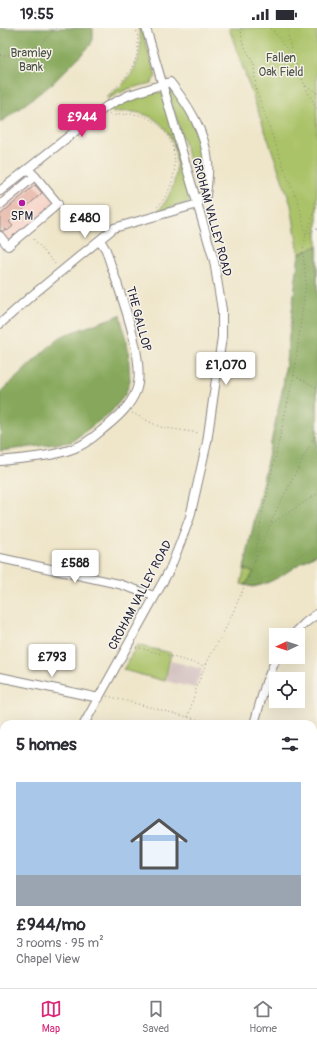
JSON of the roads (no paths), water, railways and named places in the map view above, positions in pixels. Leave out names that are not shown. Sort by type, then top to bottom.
[{"type":"street","name":"CROHAM VALLEY ROAD","points":[[87,720],[102,697],[154,596],[170,569],[188,523],[199,480],[208,434],[222,337],[222,310],[214,260],[146,28]]},
{"type":"street","points":[[0,190],[107,106],[129,94],[162,83],[170,82],[184,99],[195,118],[203,137],[208,163],[206,196],[197,202],[114,228],[30,297],[0,324]]},
{"type":"street","points":[[0,236],[8,246],[58,204],[28,168]]},
{"type":"street","points":[[0,206],[34,176]]},
{"type":"street","name":"THE GALLOP","points":[[0,461],[53,454],[75,448],[100,431],[125,409],[136,390],[138,380],[137,358],[130,324],[106,250],[100,240]]},
{"type":"street","points":[[0,558],[119,584],[154,596]]},
{"type":"street","points":[[300,628],[317,614]]},
{"type":"street","points":[[255,720],[266,682],[274,664]]},
{"type":"street","points":[[0,678],[102,697]]},
{"type":"place","name":"SPM","points":[[22,203]]},
{"type":"park label","name":"Bramley Bank","points":[[31,60]]},
{"type":"park label","name":"Fallen Oak Field","points":[[281,65]]}]
